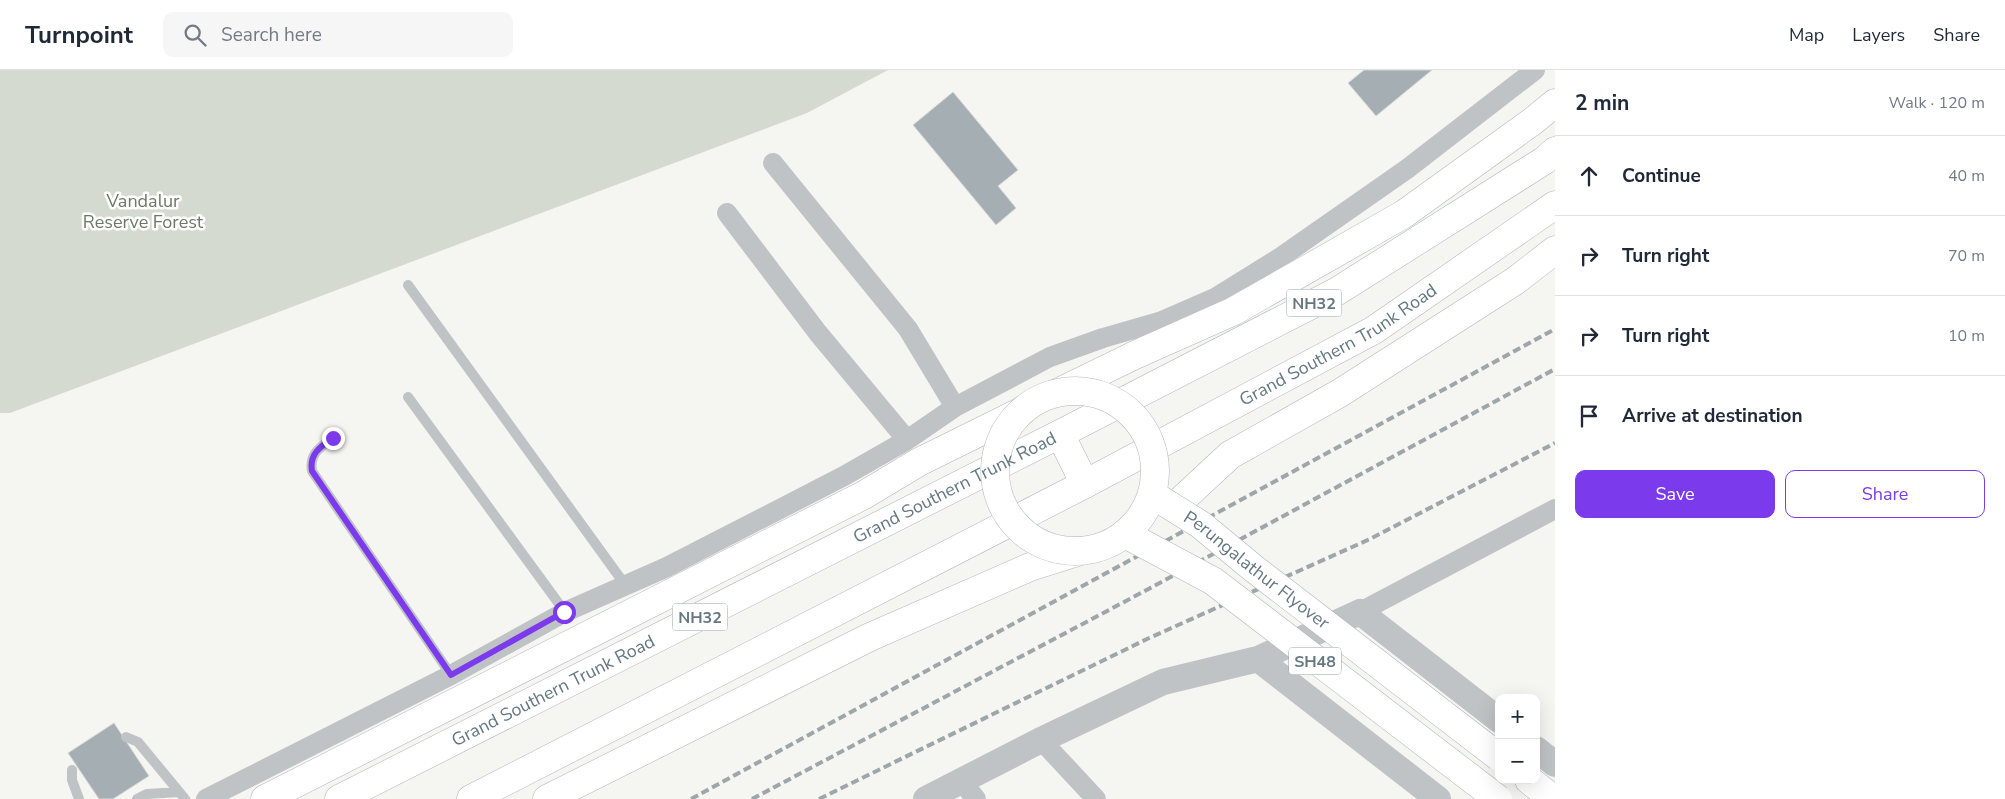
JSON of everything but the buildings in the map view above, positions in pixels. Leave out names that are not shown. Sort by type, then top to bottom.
[{"type":"main road","points":[[265,799],[864,495],[919,462],[1022,411],[1039,399],[1059,392],[1135,355],[1234,311],[1404,214],[1555,103]]},
{"type":"main road","name":"Grand Southern Trunk Road","points":[[339,799],[1336,292],[1545,160],[1555,151]]},
{"type":"main road","name":"Grand Southern Trunk Road","points":[[471,799],[1085,484],[1374,330],[1555,205]]},
{"type":"main road","points":[[547,799],[870,637],[1030,567],[1104,546],[1125,534],[1142,516],[1230,455],[1340,393],[1515,282],[1555,250]]},
{"type":"main road","points":[[1059,392],[1087,391],[1113,400],[1135,417],[1150,440],[1163,501]]},
{"type":"main road","points":[[1022,411],[1006,430],[997,453],[995,478],[1001,502],[1014,523],[1033,539],[1056,548],[1081,551]]},
{"type":"main road","points":[[1060,434],[1085,484]]},
{"type":"main road","name":"Perungalathur Flyover","points":[[1163,501],[1202,525],[1253,568],[1495,754]]},
{"type":"main road","name":"Perungalathur Flyover","points":[[1125,534],[1213,581],[1498,799]]},
{"type":"main road","points":[[1534,784],[1553,799]]},
{"type":"street","points":[[206,799],[451,675],[564,612],[667,567],[844,476],[907,440],[955,407],[1050,357],[1103,338],[1162,321],[1215,298],[1281,257],[1407,169],[1535,70]]},
{"type":"street","points":[[772,163],[908,329],[955,407]]},
{"type":"street","points":[[727,213],[818,333],[907,440]]},
{"type":"street","points":[[926,799],[968,790],[1041,740],[1163,682],[1258,659],[1360,612],[1555,509]]},
{"type":"street","points":[[1360,612],[1495,717]]},
{"type":"street","points":[[1258,659],[1438,799]]},
{"type":"street","points":[[1041,740],[1096,799]]},
{"type":"street","points":[[1540,752],[1555,764]]},
{"type":"lane","points":[[408,286],[626,586]]},
{"type":"lane","points":[[408,397],[564,612]]},
{"type":"lane","points":[[333,438],[317,450],[311,464],[312,471],[451,675]]},
{"type":"lane","points":[[126,737],[138,742],[182,796]]},
{"type":"lane","points":[[72,770],[72,780],[79,799]]},
{"type":"lane","points":[[138,799],[147,794],[182,796]]},
{"type":"green space","name":"Vandalur Reserve Forest","points":[[0,70],[888,70],[807,113],[10,413],[0,413]]},
{"type":"railway","points":[[691,799],[1555,329]]},
{"type":"railway","points":[[752,799],[1141,593],[1555,369]]},
{"type":"railway","points":[[819,799],[1147,639],[1370,539],[1555,443]]},
{"type":"route","points":[[333,438],[317,450],[313,456],[312,471],[451,675],[564,612]]}]
